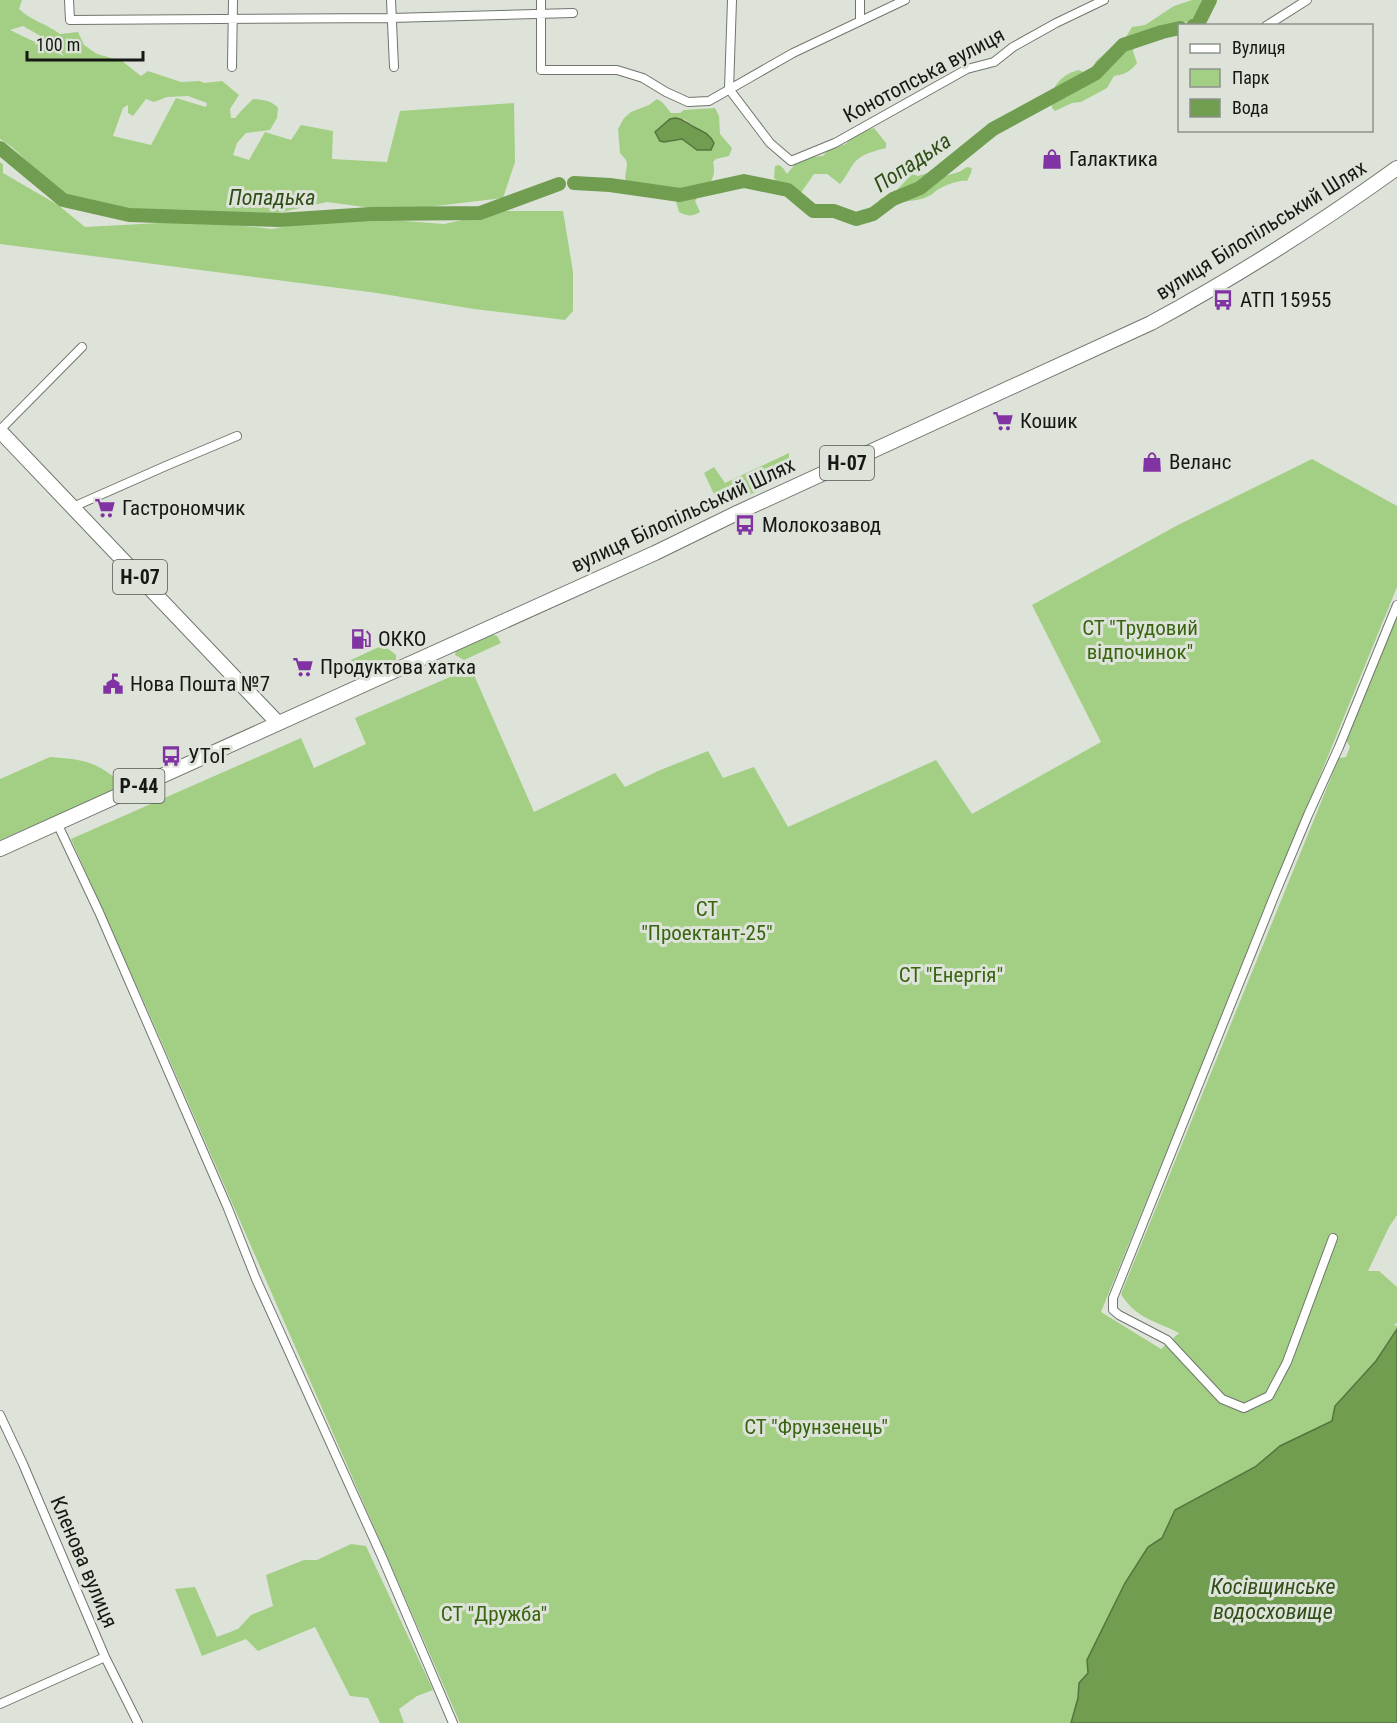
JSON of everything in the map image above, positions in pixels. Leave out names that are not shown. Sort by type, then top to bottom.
[{"type":"main road","name":"вулиця Білопільський Шлях","points":[[0,849],[655,553],[739,512],[1151,323],[1216,288],[1342,208],[1397,168]]},
{"type":"main road","name":"Н-07","points":[[0,430],[278,723]]},
{"type":"street","points":[[69,0],[70,20],[391,18],[573,13]]},
{"type":"street","points":[[232,67],[233,0]]},
{"type":"street","points":[[391,0],[394,67]]},
{"type":"street","points":[[541,0],[541,70],[617,70],[643,78],[688,102],[709,102],[793,53],[905,0]]},
{"type":"street","points":[[729,89],[732,0]]},
{"type":"street","points":[[860,0],[860,21]]},
{"type":"street","name":"Конотопська вулиця","points":[[729,89],[770,144],[791,161],[836,143],[967,69],[994,62],[1013,47],[1047,27],[1104,0]]},
{"type":"street","points":[[1269,24],[1307,0]]},
{"type":"street","points":[[0,430],[82,347]]},
{"type":"street","points":[[73,507],[237,436]]},
{"type":"street","points":[[1333,1238],[1287,1362],[1269,1396],[1244,1408],[1222,1399],[1167,1340],[1113,1310],[1113,1298],[1251,952],[1397,605]]},
{"type":"street","points":[[57,823],[108,932],[227,1206],[256,1279],[382,1557],[453,1723]]},
{"type":"street","name":"Кленова вулиця","points":[[0,1415],[105,1657],[138,1723]]},
{"type":"street","points":[[0,1704],[105,1657]]},
{"type":"green space","points":[[0,0],[22,0],[19,9],[28,16],[60,34],[78,32],[84,45],[97,54],[122,61],[141,76],[148,71],[181,82],[222,81],[239,95],[230,109],[231,118],[235,118],[253,99],[273,103],[278,108],[277,118],[270,130],[246,133],[237,143],[233,155],[249,160],[265,132],[291,140],[301,125],[333,131],[332,159],[387,162],[400,111],[514,103],[515,162],[503,198],[394,211],[327,202],[278,213],[216,215],[129,210],[63,195],[12,147],[0,139]],"holes":[[[23,26],[50,43],[64,56],[10,30]],[[188,96],[207,103],[206,107],[176,98],[151,145],[113,136],[123,108],[128,105],[128,113],[133,116],[146,99],[154,102],[167,97]]]},
{"type":"green space","points":[[1192,0],[1202,0],[1205,3],[1189,21],[1149,34],[1142,44],[1134,47],[1137,63],[1127,72],[1114,76],[1107,88],[1081,102],[1072,103],[1055,111],[1052,108],[1052,95],[1061,79],[1079,70],[1083,72],[1083,81],[1088,82],[1093,78],[1096,61],[1126,37],[1132,27],[1145,25],[1174,6]]},
{"type":"green space","points":[[657,99],[671,113],[715,108],[719,116],[720,134],[732,148],[729,156],[713,162],[712,179],[695,201],[700,212],[697,214],[679,212],[674,194],[667,188],[645,192],[631,191],[625,178],[627,164],[620,153],[618,129],[624,118],[631,112]],"holes":[[[684,119],[712,139],[713,146],[693,148],[682,139],[660,141]]]},
{"type":"green space","points":[[874,128],[886,143],[886,148],[860,157],[840,184],[827,174],[814,174],[796,200],[785,192],[774,178],[775,166],[779,165],[787,174],[795,164],[810,156],[823,156],[829,149],[846,144],[852,135]]},
{"type":"green space","points":[[0,162],[3,164],[3,173],[58,205],[85,227],[197,221],[272,229],[326,219],[364,218],[444,224],[504,211],[563,211],[573,272],[573,311],[565,320],[0,244]]},
{"type":"green space","points":[[967,167],[972,168],[967,181],[947,185],[926,198],[897,204],[873,217],[871,212],[880,199],[893,194],[912,174],[918,176],[931,172],[945,176]]},
{"type":"green space","points":[[789,453],[789,472],[769,482],[763,489],[720,507],[704,473],[714,467],[725,483]]},
{"type":"green space","points":[[1312,459],[1397,506],[1397,587],[1101,1312],[1161,1349],[1179,1333],[1139,1314],[1121,1294],[1339,758],[1346,757],[1350,747],[1346,740],[1397,616],[1397,1215],[1368,1271],[1379,1271],[1397,1287],[1397,1323],[1394,1325],[1397,1329],[1376,1361],[1335,1406],[1332,1421],[1280,1446],[1255,1467],[1175,1510],[1162,1538],[1148,1547],[1125,1583],[1087,1660],[1088,1673],[1079,1684],[1078,1698],[1071,1723],[460,1723],[71,839],[301,738],[314,768],[366,744],[355,718],[471,668],[534,812],[615,773],[625,787],[708,751],[723,778],[754,767],[788,827],[936,760],[972,814],[1101,742],[1032,605],[1178,525]]},
{"type":"green space","points":[[490,634],[497,636],[501,643],[464,660],[455,655],[456,650]]},
{"type":"green space","points":[[381,646],[396,655],[396,660],[360,678],[351,675],[348,669],[351,660]]},
{"type":"green space","points":[[50,757],[93,764],[116,779],[117,787],[113,791],[0,840],[0,779]]},
{"type":"green space","points":[[351,1544],[366,1546],[433,1690],[417,1696],[399,1709],[404,1723],[380,1723],[368,1698],[350,1696],[315,1627],[258,1651],[246,1639],[202,1656],[175,1589],[195,1587],[217,1637],[238,1629],[251,1615],[273,1606],[266,1575],[304,1560],[317,1560]]},
{"type":"water","points":[[670,119],[683,120],[708,135],[714,143],[711,150],[697,150],[682,139],[660,141],[655,132]]},
{"type":"water","name":"Косівщинське водосховище","points":[[1397,1329],[1397,1723],[1071,1723],[1078,1698],[1079,1683],[1088,1673],[1087,1660],[1125,1583],[1148,1547],[1162,1538],[1175,1510],[1255,1467],[1280,1446],[1332,1421],[1335,1406],[1376,1361]]},
{"type":"waterway","name":"Попадька","points":[[1198,24],[1210,0]]},
{"type":"waterway","name":"Попадька","points":[[574,183],[610,185],[680,195],[744,181],[788,190],[813,211],[834,211],[856,219],[873,214],[893,199],[920,188],[993,129],[1096,73],[1123,45],[1178,28]]},
{"type":"waterway","name":"Попадька","points":[[0,148],[63,200],[129,215],[279,220],[371,214],[480,213],[559,184]]},
{"type":"place","name":"Галактика","points":[[1052,159]]},
{"type":"place","name":"АТП 15955","points":[[1223,300]]},
{"type":"place","name":"Кошик","points":[[1003,421]]},
{"type":"place","name":"Веланс","points":[[1152,462]]},
{"type":"place","name":"Гастрономчик","points":[[105,508]]},
{"type":"place","name":"Молокозавод","points":[[745,525]]},
{"type":"place","name":"ОККО","points":[[361,639]]},
{"type":"place","name":"Продуктова хатка","points":[[303,667]]},
{"type":"place","name":"Нова Пошта №7","points":[[113,684]]},
{"type":"place","name":"УТоГ","points":[[171,756]]},
{"type":"park label","name":"СТ \"Трудовий відпочинок\"","points":[[1140,640]]},
{"type":"park label","name":"СТ \"Проектант-25\"","points":[[707,921]]},
{"type":"park label","name":"СТ \"Енергія\"","points":[[951,975]]},
{"type":"park label","name":"СТ \"Фрунзенець\"","points":[[816,1427]]},
{"type":"park label","name":"СТ \"Дружба\"","points":[[494,1614]]}]
